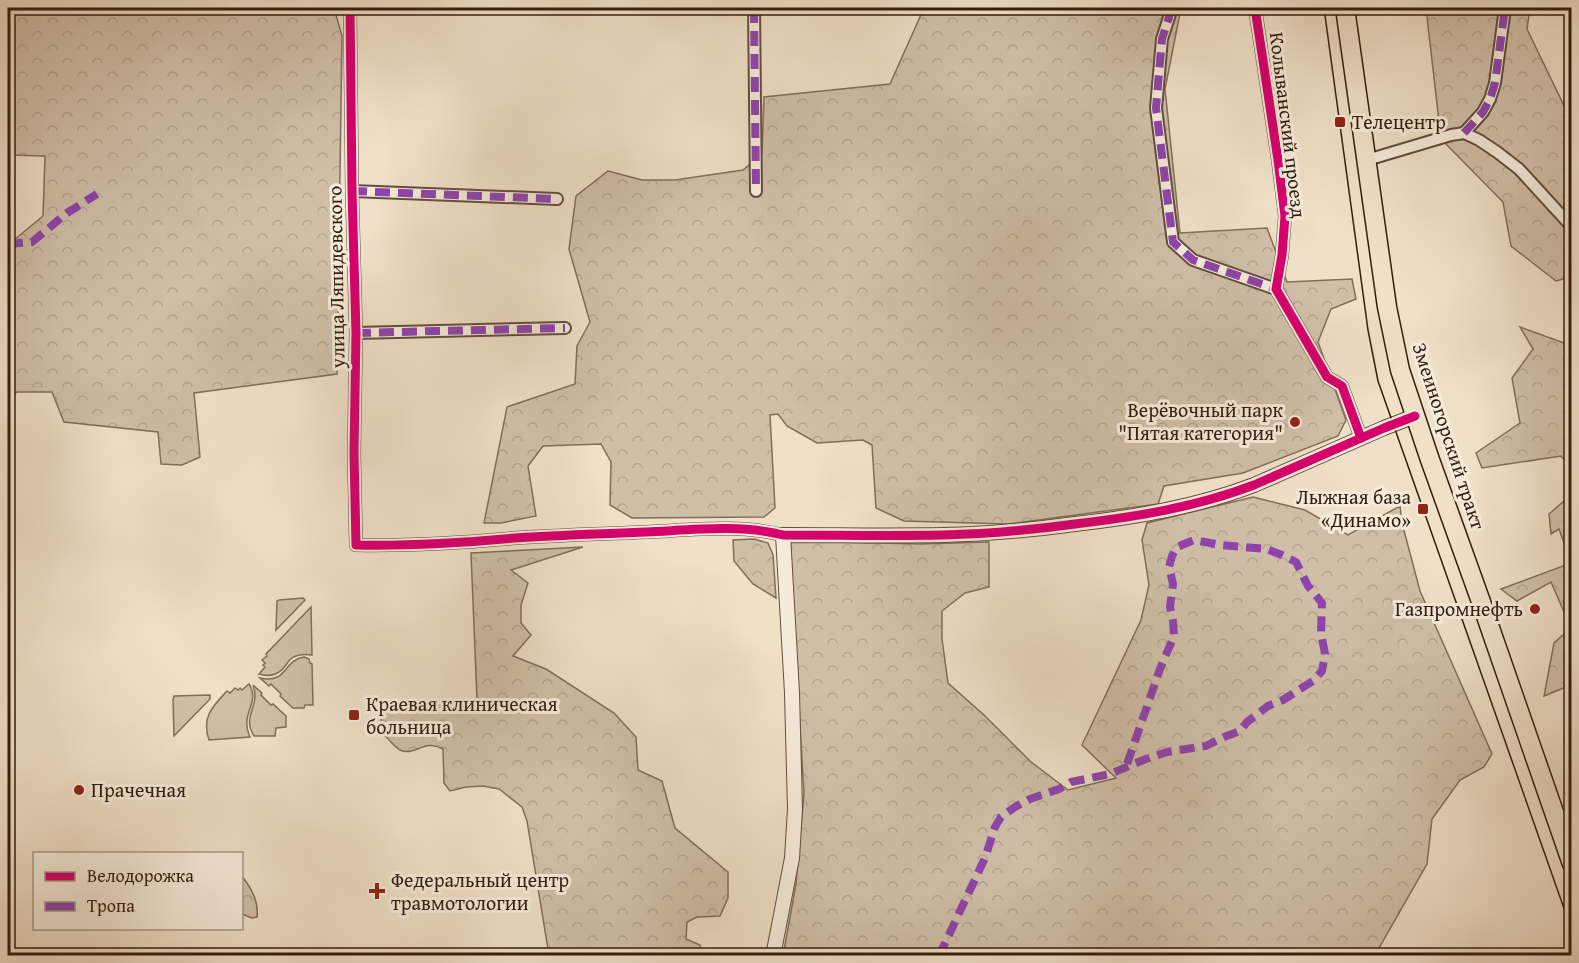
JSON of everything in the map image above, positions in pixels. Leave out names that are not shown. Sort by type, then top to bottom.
[{"type":"highway","name":"Змеиногорский тракт","points":[[1345,8],[1387,307],[1400,370],[1572,864]]},
{"type":"street","name":"улица Ляпидевского","points":[[350,8],[356,333],[354,453],[356,545],[465,543],[516,538],[701,530],[768,531],[783,535]]},
{"type":"street","points":[[754,8],[756,191]]},
{"type":"street","points":[[1172,8],[1162,39],[1156,108],[1173,242],[1193,260],[1276,289],[1327,377],[1342,386],[1360,438]]},
{"type":"street","name":"Колыванский проезд","points":[[1255,8],[1285,216],[1276,289]]},
{"type":"street","points":[[1464,133],[1490,99],[1495,83],[1505,8]]},
{"type":"street","points":[[1367,160],[1464,133],[1479,140],[1518,169],[1572,226]]},
{"type":"street","points":[[352,191],[557,200]]},
{"type":"street","points":[[356,333],[565,328]]},
{"type":"street","points":[[773,956],[792,858],[795,809],[792,693],[783,535],[991,533],[1127,518],[1165,511],[1233,493],[1415,416]]},
{"type":"green space","points":[[8,8],[334,8],[342,36],[337,374],[194,393],[200,457],[182,465],[161,464],[158,432],[64,422],[52,392],[17,392],[8,399],[8,245],[43,216],[45,156],[8,155]]},
{"type":"green space","points":[[924,8],[1181,8],[1165,89],[1180,233],[1267,228],[1287,282],[1352,279],[1356,299],[1331,309],[1318,342],[1346,420],[1338,436],[1243,473],[1164,486],[1158,504],[1008,524],[904,521],[876,508],[872,445],[863,440],[817,443],[787,426],[778,414],[770,415],[775,508],[764,517],[632,518],[610,505],[611,462],[601,444],[543,446],[528,466],[536,516],[501,523],[484,523],[507,407],[575,384],[577,346],[590,322],[569,249],[576,196],[608,171],[642,180],[675,180],[743,170],[762,154],[764,97],[890,84]]},
{"type":"green space","points":[[1426,8],[1530,8],[1527,29],[1571,117],[1571,277],[1556,281],[1511,246],[1503,202],[1441,139]]},
{"type":"green space","points":[[1520,327],[1564,343],[1569,331],[1571,334],[1571,468],[1561,456],[1482,468],[1476,453],[1520,423],[1512,378],[1533,349]]},
{"type":"green space","points":[[1571,495],[1571,563],[1559,529],[1551,534],[1549,514]]},
{"type":"green space","points":[[1253,497],[1305,510],[1348,535],[1400,506],[1402,523],[1420,591],[1492,754],[1484,767],[1460,780],[1432,819],[1427,864],[1375,955],[783,956],[796,884],[804,793],[789,543],[798,541],[919,544],[989,542],[989,587],[965,593],[942,611],[942,639],[948,683],[1031,762],[1068,790],[1116,778],[1082,745],[1141,620],[1149,585],[1142,540],[1147,523]]},
{"type":"green space","points":[[754,539],[768,543],[773,555],[776,598],[753,584],[734,561],[733,540]]},
{"type":"green space","points":[[583,547],[511,570],[528,583],[521,605],[521,623],[531,635],[513,656],[546,669],[614,713],[636,737],[638,770],[662,781],[675,828],[728,872],[728,898],[720,916],[697,917],[687,922],[686,939],[700,945],[700,955],[549,955],[527,821],[522,807],[499,789],[483,786],[450,791],[444,783],[443,749],[436,746],[425,746],[405,752],[395,747],[382,732],[381,720],[387,702],[477,699],[471,553]]},
{"type":"green space","points":[[1571,563],[1571,628],[1551,582],[1517,601],[1501,589]]},
{"type":"green space","points":[[303,598],[305,600],[276,630],[277,601]]},
{"type":"green space","points":[[311,607],[312,655],[294,657],[274,674],[259,674],[265,667],[262,660],[267,656],[266,654]]},
{"type":"green space","points":[[1571,628],[1571,685],[1544,696],[1554,643]]},
{"type":"green space","points":[[304,657],[312,664],[313,705],[293,708],[271,684],[269,686],[260,678],[276,678],[292,662]]},
{"type":"green space","points":[[249,684],[253,697],[247,721],[250,737],[209,740],[206,725],[213,707],[227,691],[230,693],[235,688],[242,690]]},
{"type":"green space","points":[[253,685],[271,705],[273,704],[286,716],[286,727],[276,728],[275,736],[254,736],[249,722],[255,699]]},
{"type":"green space","points":[[210,695],[210,699],[174,736],[174,696]]},
{"type":"green space","points":[[243,878],[254,895],[257,906],[257,917],[252,918],[243,914]]},
{"type":"tram line","points":[[1324,8],[1368,330],[1378,381],[1572,931]]},
{"type":"marked path","points":[[754,8],[756,191]]},
{"type":"marked path","points":[[1172,8],[1162,39],[1156,108],[1173,242],[1193,260],[1276,289]]},
{"type":"marked path","points":[[1464,133],[1483,112],[1490,99],[1495,83],[1505,8]]},
{"type":"marked path","points":[[352,191],[557,199]]},
{"type":"marked path","points":[[8,244],[32,242],[67,213],[97,194]]},
{"type":"marked path","points":[[356,333],[565,328]]},
{"type":"marked path","points":[[939,956],[985,858],[995,827],[1001,817],[1030,799],[1059,789],[1071,782],[1110,774],[1167,752],[1206,746],[1240,731],[1247,722],[1268,706],[1283,700],[1313,681],[1322,671],[1325,654],[1321,633],[1322,603],[1308,586],[1296,562],[1266,549],[1194,540],[1177,547],[1169,567],[1173,584],[1170,607],[1174,636],[1126,767]]},
{"type":"cycle path","points":[[350,8],[356,333],[354,453],[356,545],[436,544],[531,537],[715,529],[750,530],[783,535],[923,535],[992,533],[1058,526],[1166,510],[1232,493],[1415,416]]},
{"type":"cycle path","points":[[1255,8],[1285,216],[1276,289],[1327,377],[1342,386],[1361,438]]},
{"type":"place","name":"Телецентр","points":[[1340,122]]},
{"type":"place","name":"Верёвочный парк \"Пятая категория\"","points":[[1295,422]]},
{"type":"place","name":"Лыжная база «Динамо»","points":[[1423,509]]},
{"type":"place","name":"Газпромнефть","points":[[1535,609]]},
{"type":"place","name":"Краевая клиническая больница","points":[[354,715]]},
{"type":"place","name":"Прачечная","points":[[79,790]]},
{"type":"place","name":"Федеральный центр травмотологии","points":[[377,891]]}]
